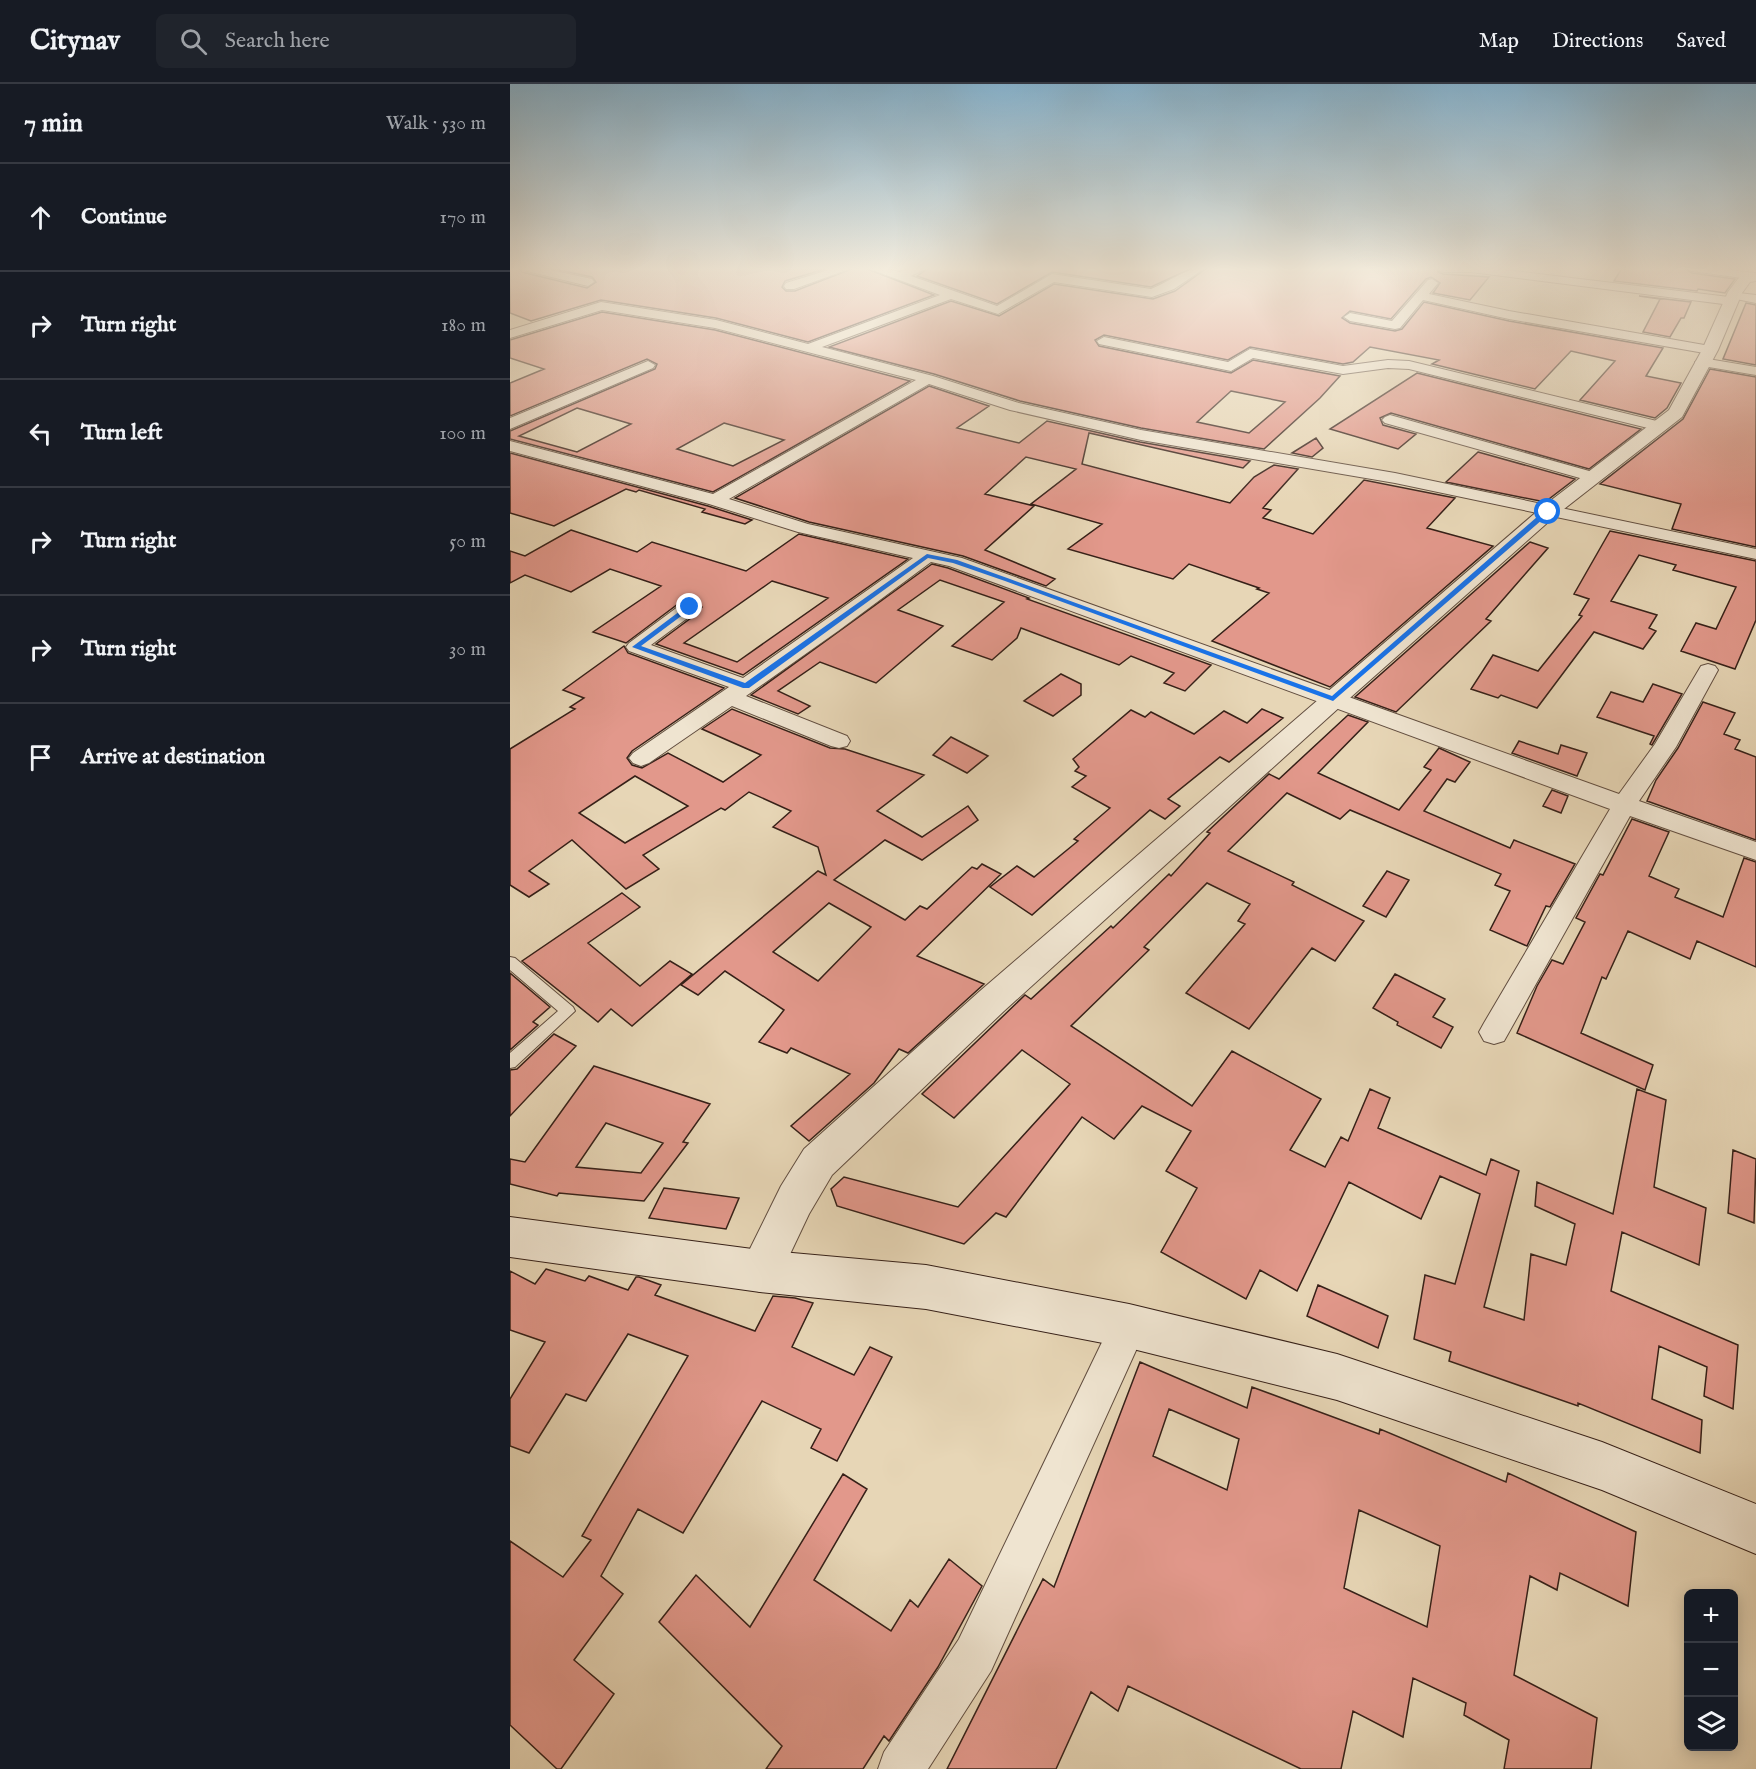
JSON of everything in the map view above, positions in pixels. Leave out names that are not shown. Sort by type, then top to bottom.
[{"type":"street","points":[[797,347],[928,379],[1015,407],[1141,435],[1395,478],[1756,554]]},
{"type":"street","points":[[806,349],[812,347]]},
{"type":"street","points":[[1132,347],[1231,367],[1250,353],[1343,370],[1388,364],[1409,365],[1660,426]]},
{"type":"street","points":[[1662,347],[1706,356],[1756,371]]},
{"type":"street","points":[[760,1270],[795,1200],[818,1162],[992,1001],[1333,699],[1548,512],[1676,413],[1712,347]]},
{"type":"street","points":[[510,424],[648,365]]},
{"type":"street","points":[[714,500],[928,379]]},
{"type":"street","points":[[1390,420],[1593,477]]},
{"type":"street","points":[[510,446],[714,500],[804,528],[955,562],[1756,851]]},
{"type":"street","points":[[641,758],[738,692],[927,556]]},
{"type":"street","points":[[690,607],[636,647],[738,692],[839,741]]},
{"type":"street","points":[[1494,1032],[1624,805],[1665,747],[1708,670]]},
{"type":"street","points":[[510,1237],[760,1270],[926,1287],[1129,1326],[1337,1377],[1602,1466],[1756,1529]]},
{"type":"street","points":[[901,1769],[975,1655],[1129,1326]]},
{"type":"lane","points":[[510,962],[568,1011],[510,1062]]},
{"type":"building","points":[[510,347],[779,347],[910,381],[713,492],[510,439],[510,431],[655,369],[657,364],[647,359],[510,416],[510,383],[544,369],[510,358]],"holes":[[[577,408],[631,424],[577,452],[519,436]],[[724,423],[784,440],[733,466],[677,449]]]},
{"type":"building","points":[[829,347],[1102,347],[1231,373],[1253,360],[1340,376],[1320,398],[1264,449],[1141,428],[1020,401],[934,374]],"holes":[[[1231,391],[1285,402],[1249,433],[1197,422]]]},
{"type":"building","points":[[1162,347],[1655,347],[1663,348],[1646,376],[1681,383],[1667,408],[1655,418],[1580,400],[1615,361],[1571,351],[1535,389],[1432,364],[1439,360],[1370,347],[1353,362],[1343,364],[1250,347],[1228,360]]},
{"type":"building","points":[[1728,347],[1756,347],[1756,365],[1723,359]]},
{"type":"building","points":[[1710,369],[1756,377],[1756,547],[1672,529],[1681,504],[1600,484],[1683,419]]},
{"type":"building","points":[[1417,373],[1641,429],[1589,469],[1391,413],[1380,418],[1383,425],[1416,434],[1398,449],[1330,429]]},
{"type":"building","points":[[929,386],[989,406],[957,428],[1019,443],[1047,421],[1140,442],[1250,461],[1243,468],[1089,433],[1082,464],[1230,503],[1254,477],[1274,465],[1298,469],[1263,508],[1271,510],[1263,518],[1313,534],[1364,480],[1455,498],[1427,528],[1493,546],[1330,687],[1212,641],[1269,593],[1189,564],[1173,579],[1068,549],[1102,524],[1031,504],[1076,469],[1026,457],[985,494],[1034,506],[985,550],[1055,579],[1046,586],[963,556],[809,522],[735,498]]},
{"type":"building","points":[[1316,438],[1323,448],[1312,457],[1292,453]]},
{"type":"building","points":[[1478,452],[1575,479],[1545,502],[1446,482]]},
{"type":"building","points":[[510,453],[752,520],[745,524],[702,512],[705,509],[639,490],[636,492],[626,489],[554,526],[510,513]]},
{"type":"building","points":[[571,530],[637,552],[652,542],[746,571],[799,534],[908,559],[743,675],[656,644],[699,612],[702,607],[697,601],[682,601],[626,643],[593,632],[661,586],[610,569],[571,592],[525,575],[510,583],[510,551],[525,556]],"holes":[[[772,581],[828,598],[737,662],[684,643]]]},
{"type":"building","points":[[1610,531],[1756,561],[1756,620],[1735,669],[1681,651],[1696,623],[1716,629],[1736,587],[1673,570],[1676,565],[1639,555],[1611,601],[1657,615],[1649,628],[1656,631],[1643,649],[1594,632],[1537,708],[1501,695],[1498,698],[1471,689],[1493,655],[1538,671],[1582,616],[1579,615],[1589,599],[1574,594]]},
{"type":"building","points":[[1530,542],[1548,548],[1486,619],[1491,621],[1396,712],[1355,697]]},
{"type":"building","points":[[932,564],[1211,665],[1185,691],[1164,683],[1174,673],[1131,656],[1119,665],[1021,628],[1017,638],[992,660],[952,646],[1004,602],[940,580],[898,610],[943,626],[876,683],[820,662],[778,691],[810,706],[798,714],[751,695]]},
{"type":"building","points":[[624,646],[628,653],[724,688],[632,751],[627,758],[632,765],[642,768],[668,753],[723,782],[761,755],[702,729],[732,709],[830,748],[845,749],[924,775],[877,811],[922,837],[968,806],[978,820],[922,860],[885,840],[834,880],[905,920],[920,906],[927,909],[972,867],[977,869],[982,864],[1001,874],[917,956],[984,984],[908,1053],[899,1049],[874,1083],[809,1141],[791,1126],[850,1074],[791,1048],[787,1053],[759,1042],[784,1010],[725,971],[698,995],[681,985],[818,871],[826,875],[818,847],[773,827],[791,811],[749,792],[725,810],[721,808],[643,855],[659,869],[626,889],[572,840],[529,871],[549,884],[529,897],[510,885],[510,749],[575,709],[570,707],[584,698],[563,690]],"holes":[[[635,776],[688,806],[625,843],[579,813]],[[829,903],[871,927],[818,981],[773,952]]]},
{"type":"building","points":[[1061,674],[1081,684],[1081,695],[1053,716],[1024,701]]},
{"type":"building","points":[[1653,684],[1682,694],[1652,745],[1650,744],[1654,736],[1597,717],[1611,692],[1643,702]]},
{"type":"building","points":[[1703,702],[1735,713],[1724,734],[1740,740],[1735,749],[1756,757],[1756,840],[1647,801],[1656,780],[1678,748]]},
{"type":"building","points":[[1262,709],[1283,718],[1229,762],[1220,757],[1168,799],[1180,806],[1165,819],[1150,810],[1032,915],[990,887],[1017,866],[1034,877],[1078,841],[1074,839],[1110,808],[1072,787],[1086,776],[1075,771],[1079,767],[1073,759],[1131,710],[1145,717],[1151,712],[1194,734],[1224,711],[1247,723]]},
{"type":"building","points":[[1348,715],[1368,722],[1318,773],[1399,810],[1431,770],[1424,767],[1439,748],[1470,762],[1455,782],[1447,779],[1424,811],[1510,848],[1514,840],[1575,864],[1550,907],[1546,906],[1527,946],[1490,930],[1510,891],[1495,885],[1501,874],[1350,810],[1340,819],[1287,793],[1228,851],[1294,882],[1292,885],[1364,921],[1335,961],[1312,948],[1249,1029],[1186,993],[1245,924],[1238,921],[1250,904],[1207,883],[1144,947],[1149,950],[1071,1026],[1192,1106],[1232,1051],[1321,1099],[1290,1150],[1325,1167],[1341,1137],[1348,1141],[1370,1089],[1390,1098],[1378,1128],[1486,1175],[1491,1159],[1519,1171],[1484,1307],[1524,1320],[1531,1254],[1566,1265],[1575,1224],[1535,1206],[1537,1182],[1613,1214],[1637,1089],[1666,1100],[1654,1187],[1706,1208],[1699,1265],[1622,1232],[1611,1291],[1738,1345],[1733,1409],[1704,1396],[1707,1367],[1659,1346],[1652,1399],[1702,1420],[1700,1453],[1578,1403],[1578,1406],[1449,1361],[1451,1352],[1414,1339],[1425,1275],[1455,1284],[1480,1194],[1440,1176],[1421,1219],[1349,1182],[1297,1291],[1260,1270],[1246,1299],[1161,1252],[1197,1188],[1166,1171],[1191,1131],[1142,1106],[1114,1139],[1082,1117],[1006,1217],[996,1213],[964,1244],[837,1206],[831,1189],[844,1177],[958,1207],[1070,1084],[1022,1050],[954,1118],[922,1094],[1025,995],[1031,999],[1111,926],[1113,928],[1169,874],[1171,876],[1210,833],[1207,832],[1269,774],[1279,779]]},
{"type":"building","points":[[951,737],[988,756],[967,773],[933,755]]},
{"type":"building","points":[[1519,741],[1558,754],[1561,745],[1587,753],[1577,776],[1512,753]]},
{"type":"building","points":[[1552,790],[1568,796],[1561,813],[1543,806]]},
{"type":"building","points":[[1632,819],[1669,832],[1649,876],[1679,889],[1675,897],[1723,917],[1744,858],[1756,862],[1756,967],[1697,941],[1690,959],[1628,931],[1606,979],[1602,977],[1581,1033],[1653,1065],[1645,1090],[1517,1033],[1537,986],[1552,960],[1563,964],[1585,922],[1576,918],[1600,874],[1603,875]]},
{"type":"building","points":[[1387,871],[1409,880],[1386,917],[1363,906]]},
{"type":"building","points":[[622,893],[640,907],[588,943],[640,986],[670,961],[692,974],[632,1026],[611,1009],[598,1022],[522,961]]},
{"type":"building","points":[[510,973],[550,1007],[533,1022],[538,1025],[510,1050]]},
{"type":"building","points":[[1395,974],[1445,999],[1433,1017],[1453,1027],[1441,1048],[1397,1025],[1398,1022],[1373,1008]]},
{"type":"building","points":[[554,1034],[576,1046],[510,1116],[510,1070],[517,1069]]},
{"type":"building","points":[[594,1066],[710,1104],[683,1142],[688,1143],[644,1201],[559,1193],[557,1196],[510,1184],[510,1159],[525,1162]],"holes":[[[606,1123],[663,1143],[641,1173],[576,1167]]]},
{"type":"building","points":[[1733,1150],[1756,1159],[1754,1223],[1728,1213]]},
{"type":"building","points":[[664,1188],[739,1198],[726,1229],[649,1218]]},
{"type":"building","points":[[546,1269],[585,1281],[589,1276],[628,1290],[636,1277],[639,1277],[661,1285],[655,1295],[755,1331],[773,1296],[795,1298],[813,1303],[792,1347],[854,1375],[870,1347],[892,1357],[837,1461],[811,1448],[821,1429],[762,1401],[683,1533],[638,1509],[601,1576],[623,1594],[574,1660],[614,1694],[561,1769],[557,1769],[510,1725],[510,1541],[563,1577],[591,1540],[582,1536],[688,1356],[628,1334],[586,1401],[566,1394],[529,1453],[510,1446],[510,1399],[545,1342],[510,1330],[510,1271],[535,1284]]},
{"type":"building","points":[[1318,1285],[1388,1316],[1378,1348],[1307,1316]]},
{"type":"building","points":[[1140,1362],[1247,1408],[1252,1387],[1379,1434],[1380,1429],[1506,1482],[1508,1473],[1636,1532],[1628,1606],[1560,1573],[1557,1590],[1530,1576],[1514,1675],[1597,1718],[1591,1769],[1504,1769],[1509,1740],[1464,1715],[1466,1703],[1413,1678],[1403,1737],[1353,1711],[1341,1769],[1301,1769],[1128,1686],[1118,1711],[1091,1692],[1056,1769],[947,1769],[1043,1579],[1054,1587]],"holes":[[[1169,1409],[1239,1439],[1227,1490],[1153,1456]],[[1359,1510],[1440,1546],[1427,1627],[1344,1588]]]},
{"type":"building","points":[[843,1474],[867,1489],[814,1580],[891,1631],[910,1600],[918,1607],[949,1559],[982,1586],[938,1667],[889,1741],[884,1736],[863,1769],[766,1769],[782,1746],[659,1622],[696,1575],[750,1627]]},
{"type":"route","points":[[690,607],[636,647],[746,686],[927,556],[955,562],[1008,580],[1333,699],[1548,512]]}]
